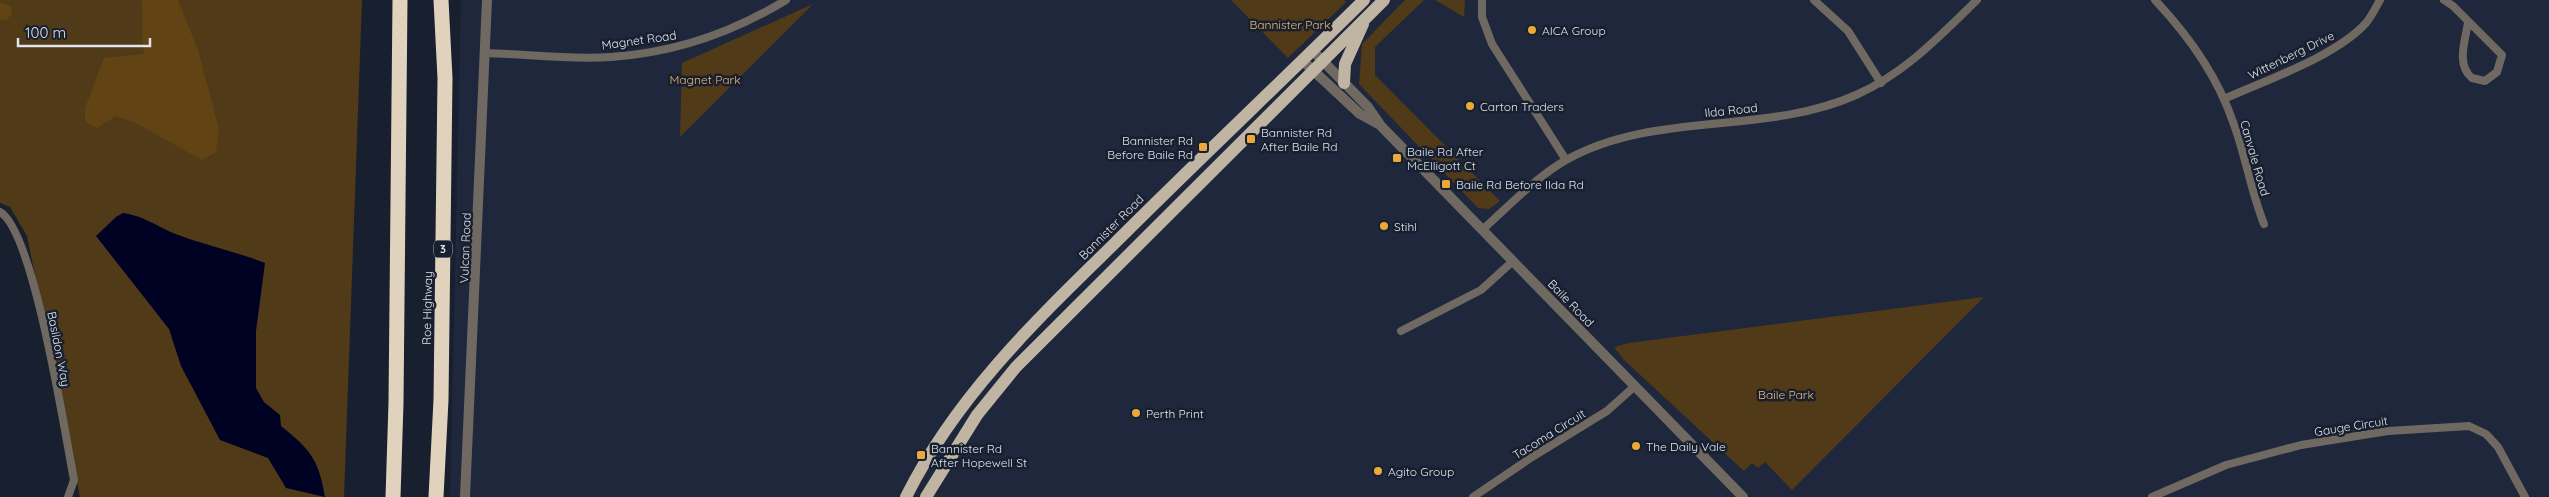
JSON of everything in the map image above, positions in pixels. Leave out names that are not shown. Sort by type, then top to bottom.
[{"type":"highway","points":[[393,497],[396,403],[400,0]]},
{"type":"highway","name":"Roe Highway","points":[[436,497],[441,400],[445,78],[441,0]]},
{"type":"main road","name":"Bannister Road","points":[[906,497],[926,460],[961,408],[1015,342],[1364,0]]},
{"type":"main road","points":[[926,497],[977,415],[1016,367],[1384,0]]},
{"type":"main road","points":[[1344,83],[1345,64],[1364,19]]},
{"type":"street","name":"Vulcan Road","points":[[466,497],[486,0]]},
{"type":"street","name":"Magnet Road","points":[[485,53],[610,57],[670,49],[706,40],[745,23],[786,0]]},
{"type":"street","points":[[1482,0],[1482,17],[1492,44],[1566,160]]},
{"type":"street","points":[[1814,0],[1848,31],[1881,83]]},
{"type":"street","name":"Ilda Road","points":[[1482,230],[1526,190],[1566,160],[1605,143],[1650,131],[1781,116],[1829,106],[1881,83],[1926,48],[1977,0]]},
{"type":"street","name":"Canvale Road","points":[[2155,0],[2193,46],[2215,80],[2224,99],[2244,156],[2252,194],[2264,224]]},
{"type":"street","name":"Wittenberg Drive","points":[[2224,99],[2325,53],[2348,39],[2367,22],[2380,0]]},
{"type":"street","points":[[2444,0],[2453,6],[2468,23],[2491,42],[2502,55],[2497,72],[2485,80],[2472,78],[2464,68],[2462,59],[2468,23]]},
{"type":"street","name":"Baile Road","points":[[1313,51],[1368,106],[1381,126],[1743,497]]},
{"type":"street","name":"Baile Road","points":[[1303,60],[1360,114],[1381,126]]},
{"type":"street","name":"Basildon Way","points":[[0,212],[11,221],[34,280],[74,480],[68,497]]},
{"type":"street","points":[[1401,331],[1481,290],[1513,261]]},
{"type":"street","name":"Tacoma Circuit","points":[[1473,497],[1532,457],[1608,411],[1635,386]]},
{"type":"street","name":"Gauge Circuit","points":[[2152,497],[2226,465],[2301,445],[2388,431],[2469,426],[2486,434],[2498,447],[2525,497]]},
{"type":"shaded area","points":[[142,0],[178,0],[199,53],[219,130],[216,152],[202,160],[136,123],[116,116],[97,128],[85,122],[85,108],[104,58],[144,54]]},
{"type":"shaded area","points":[[461,0],[2549,0],[2549,497],[450,497]]},
{"type":"shaded area","points":[[0,2],[11,6],[12,14],[6,20],[0,20]]},
{"type":"shaded area","points":[[123,213],[143,218],[184,237],[265,263],[256,331],[256,388],[264,402],[280,415],[281,426],[312,456],[320,474],[325,497],[286,488],[268,458],[220,440],[181,366],[169,329],[96,236]]},
{"type":"green space","points":[[0,0],[362,0],[344,497],[80,497],[27,236],[10,207],[0,203]]},
{"type":"green space","name":"Bannister Park","points":[[1231,0],[1344,0],[1346,2],[1288,58]]},
{"type":"green space","points":[[1405,0],[1424,0],[1375,47],[1375,75],[1500,201],[1489,209],[1478,208],[1359,84],[1362,44]]},
{"type":"green space","points":[[1435,0],[1465,0],[1464,17]]},
{"type":"green space","name":"Magnet Park","points":[[813,4],[680,137],[682,63]]},
{"type":"green space","name":"Baile Park","points":[[1984,297],[1792,490],[1765,462],[1758,468],[1752,463],[1744,471],[1624,360],[1614,347],[1629,343]]},
{"type":"place","name":"AICA Group","points":[[1532,30]]},
{"type":"place","name":"Carton Traders","points":[[1470,106]]},
{"type":"place","name":"Bannister Rd After Baile Rd","points":[[1251,139]]},
{"type":"place","name":"Bannister Rd Before Baile Rd","points":[[1203,147]]},
{"type":"place","name":"Baile Rd After McElligott Ct","points":[[1397,158]]},
{"type":"place","name":"Baile Rd Before Ilda Rd","points":[[1446,184]]},
{"type":"place","name":"Stihl","points":[[1384,226]]},
{"type":"place","name":"Perth Print","points":[[1136,413]]},
{"type":"place","name":"The Daily Vale","points":[[1636,446]]},
{"type":"place","name":"Bannister Rd After Hopewell St","points":[[921,455]]},
{"type":"place","name":"Agito Group","points":[[1378,471]]}]
